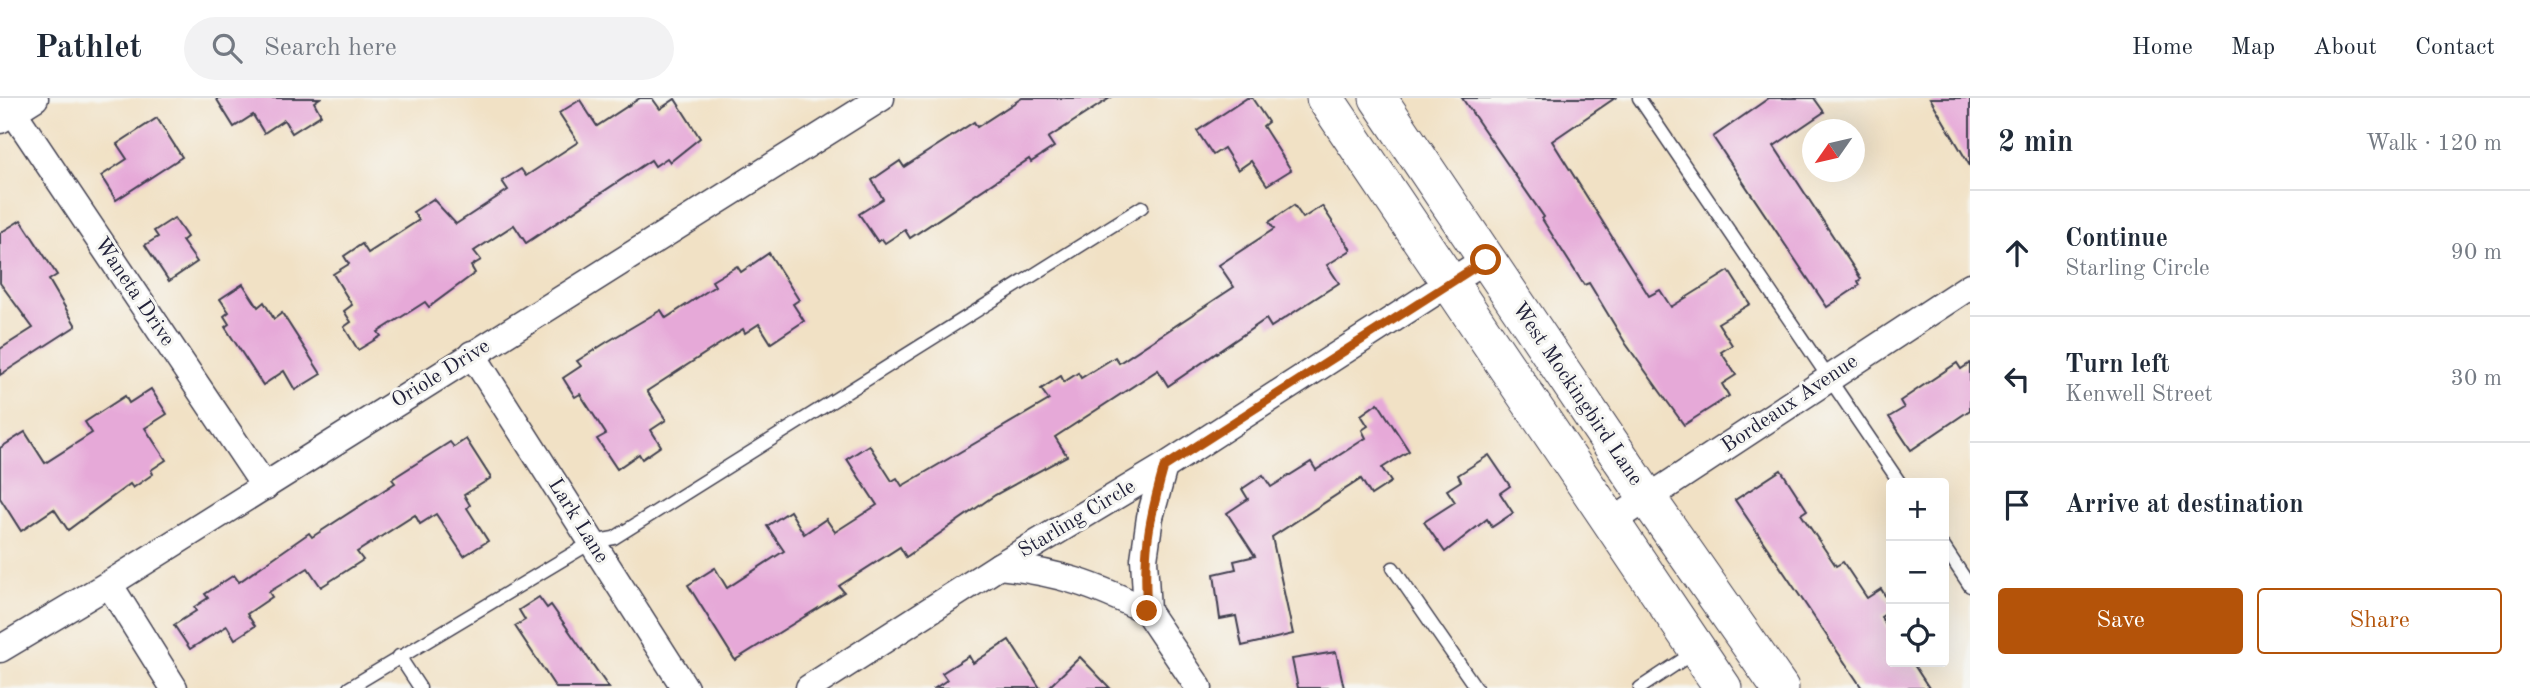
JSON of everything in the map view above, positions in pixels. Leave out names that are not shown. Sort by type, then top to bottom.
[{"type":"main road","points":[[1325,98],[1448,285],[1723,688]]},
{"type":"main road","name":"West Mockingbird Lane","points":[[1378,98],[1648,499],[1780,688]]},
{"type":"street","name":"Oriole Drive","points":[[0,649],[109,584],[880,98]]},
{"type":"street","name":"Waneta Drive","points":[[13,107],[265,486]]},
{"type":"street","name":"Starling Circle","points":[[809,688],[999,566],[1164,467],[1486,260]]},
{"type":"street","name":"Bordeaux Avenue","points":[[1610,523],[1970,286]]},
{"type":"street","name":"Lark Lane","points":[[472,354],[685,688]]},
{"type":"street","points":[[1147,611],[1144,559],[1150,517],[1164,467]]},
{"type":"street","points":[[999,566],[1040,570],[1097,586],[1147,611],[1199,688]]},
{"type":"street","points":[[109,584],[174,688]]},
{"type":"lane","points":[[1639,98],[1897,478]]},
{"type":"lane","points":[[349,688],[592,542],[614,538],[1142,207]]},
{"type":"lane","points":[[1949,554],[1970,586]]},
{"type":"lane","points":[[1393,568],[1476,688]]},
{"type":"lane","points":[[1640,688],[1697,651]]},
{"type":"lane","points":[[399,656],[420,688]]},
{"type":"building","points":[[216,98],[320,98],[314,102],[321,115],[292,133],[284,120],[264,133],[253,115],[234,127]]},
{"type":"building","points":[[640,98],[652,98],[660,109],[675,99],[700,138],[670,162],[667,158],[655,166],[651,160],[526,243],[514,225],[474,251],[481,260],[471,266],[475,273],[429,307],[425,302],[378,332],[381,336],[358,350],[344,327],[351,322],[344,311],[352,305],[333,274],[349,264],[344,256],[362,244],[368,253],[419,220],[413,212],[433,199],[456,224],[508,190],[502,181],[521,169],[526,176],[578,142],[559,113],[580,100],[597,126]]},
{"type":"building","points":[[1022,98],[1110,98],[1048,138],[1054,147],[1031,162],[1029,159],[910,238],[905,230],[885,243],[882,239],[878,242],[859,214],[883,199],[872,180],[900,161],[904,167],[974,122],[977,127]]},
{"type":"building","points":[[1247,98],[1252,98],[1268,122],[1263,126],[1291,170],[1267,185],[1251,161],[1238,170],[1224,148],[1213,155],[1197,131]]},
{"type":"building","points":[[1462,98],[1615,98],[1552,141],[1649,296],[1660,290],[1671,307],[1729,271],[1750,304],[1718,323],[1732,345],[1721,352],[1736,375],[1722,384],[1729,396],[1684,425],[1626,344],[1589,283],[1584,285],[1542,219],[1544,217]]},
{"type":"building","points":[[1769,98],[1814,98],[1824,112],[1814,119],[1802,119],[1802,127],[1774,146],[1861,279],[1858,281],[1860,285],[1827,307],[1713,137]]},
{"type":"building","points":[[1930,98],[1970,98],[1970,166]]},
{"type":"building","points":[[157,118],[182,157],[116,200],[101,176],[127,159],[117,144]]},
{"type":"building","points":[[1294,205],[1303,218],[1322,206],[1351,250],[1327,265],[1339,283],[1271,327],[1266,319],[1168,386],[1158,370],[1055,437],[1067,456],[995,495],[906,557],[900,547],[839,586],[844,592],[735,660],[688,585],[715,568],[727,588],[784,551],[767,526],[790,511],[804,534],[826,519],[835,532],[877,505],[847,459],[869,445],[892,481],[897,478],[902,486],[1049,400],[1041,389],[1061,376],[1064,382],[1078,373],[1081,378],[1115,357],[1119,363],[1234,287],[1219,265],[1274,229],[1269,222]]},
{"type":"building","points":[[174,218],[187,237],[182,241],[197,262],[169,281],[145,245],[158,237],[154,231]]},
{"type":"building","points":[[21,220],[57,275],[49,280],[76,326],[0,375],[0,349],[33,328],[0,283],[0,233]]},
{"type":"building","points":[[769,253],[799,300],[793,304],[804,321],[771,343],[759,324],[745,333],[743,329],[647,391],[666,420],[651,430],[661,446],[642,459],[639,454],[617,469],[597,439],[606,434],[580,394],[575,397],[563,378],[581,366],[577,361],[607,342],[661,310],[666,318],[715,286],[712,281],[737,266],[741,272]]},
{"type":"building","points":[[243,284],[258,307],[264,302],[274,319],[282,313],[321,374],[295,390],[284,371],[263,385],[225,327],[229,324],[224,316],[229,312],[220,299]]},
{"type":"building","points":[[1957,363],[1961,369],[1970,363],[1970,410],[1911,450],[1889,417],[1904,408],[1900,401]]},
{"type":"building","points":[[151,389],[167,414],[145,428],[166,460],[151,470],[153,474],[133,488],[130,484],[68,530],[54,509],[21,531],[0,498],[0,448],[25,432],[45,463],[92,433],[85,422],[125,396],[129,403]]},
{"type":"building","points":[[1378,403],[1409,451],[1382,468],[1391,482],[1371,495],[1361,479],[1272,537],[1293,634],[1242,646],[1236,616],[1220,619],[1214,574],[1236,569],[1234,561],[1255,556],[1227,513],[1248,499],[1242,489],[1263,475],[1271,487],[1311,462],[1316,470],[1366,438],[1362,430],[1368,426],[1361,415]]},
{"type":"building","points":[[466,439],[491,478],[464,495],[470,505],[467,508],[488,541],[464,556],[436,514],[420,524],[415,515],[357,552],[363,560],[321,587],[308,568],[269,592],[272,597],[247,614],[255,626],[235,639],[227,626],[190,649],[174,625],[196,611],[194,607],[208,598],[205,594],[234,575],[239,582],[309,533],[312,537],[395,483],[392,479],[450,442],[454,447]]},
{"type":"building","points":[[1489,455],[1510,486],[1500,493],[1513,513],[1492,527],[1487,519],[1445,552],[1424,522],[1455,502],[1447,490],[1461,481],[1458,475]]},
{"type":"building","points":[[1781,470],[1807,510],[1801,514],[1836,566],[1843,562],[1867,598],[1881,589],[1886,597],[1886,614],[1881,617],[1886,626],[1886,667],[1915,667],[1929,688],[1862,688],[1735,500]]},
{"type":"building","points":[[539,597],[547,608],[551,605],[609,688],[556,688],[515,626],[525,620],[519,610]]},
{"type":"building","points":[[1009,640],[1040,688],[935,688],[947,680],[942,673],[969,656],[973,663]]},
{"type":"building","points":[[1336,652],[1344,688],[1298,688],[1292,659]]},
{"type":"building","points":[[1080,657],[1110,688],[1048,688]]},
{"type":"route","points":[[1147,611],[1144,559],[1150,517],[1164,467],[1486,260]]}]
